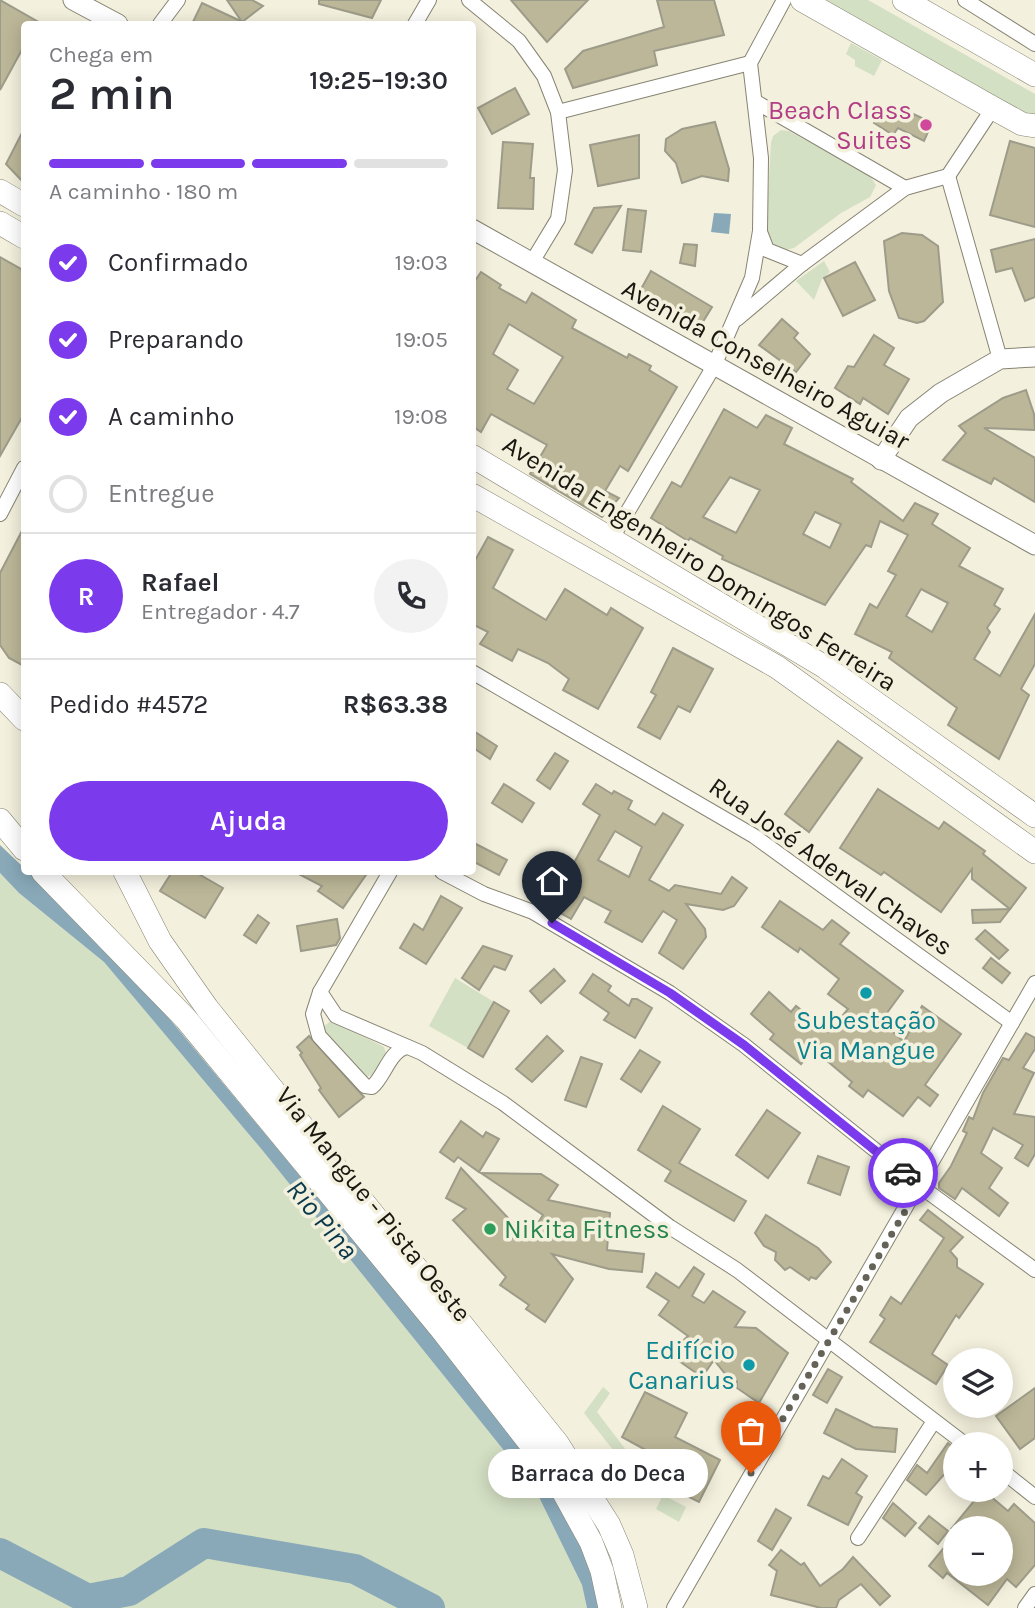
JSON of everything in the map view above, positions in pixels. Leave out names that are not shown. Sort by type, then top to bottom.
[{"type":"main road","points":[[73,0],[112,21]]},
{"type":"main road","points":[[802,0],[1021,124],[1035,126]]},
{"type":"main road","points":[[904,0],[1035,75]]},
{"type":"main road","points":[[0,191],[21,203]]},
{"type":"main road","points":[[0,223],[21,235]]},
{"type":"main road","name":"Avenida Conselheiro Aguiar","points":[[476,231],[1035,545]]},
{"type":"main road","points":[[881,460],[900,428],[915,413],[973,373],[1000,359],[1035,357]]},
{"type":"main road","name":"Avenida Engenheiro Domingos Ferreira","points":[[476,458],[825,667],[1035,816]]},
{"type":"main road","name":"Avenida Engenheiro Domingos Ferreira","points":[[476,497],[777,667],[1035,852]]},
{"type":"main road","points":[[0,694],[21,716]]},
{"type":"main road","points":[[0,820],[21,843]]},
{"type":"main road","name":"Via Mangue - Pista Oeste","points":[[46,875],[186,1019],[442,1330],[529,1442],[558,1482],[591,1542],[602,1572],[610,1608]]},
{"type":"main road","points":[[127,875],[160,941],[207,1009],[557,1443],[609,1525],[622,1555],[636,1608]]},
{"type":"street","points":[[162,21],[178,0]]},
{"type":"street","points":[[417,21],[429,0]]},
{"type":"street","points":[[469,0],[519,41],[544,76],[558,112],[565,170],[558,219],[533,262]]},
{"type":"street","points":[[612,538],[714,366],[752,278],[760,231],[761,158],[750,63],[784,0]]},
{"type":"street","points":[[965,0],[1035,44]]},
{"type":"street","points":[[558,112],[750,63]]},
{"type":"street","points":[[756,102],[905,188]]},
{"type":"street","points":[[736,320],[802,264],[905,188],[948,177],[993,108]]},
{"type":"street","points":[[948,177],[1000,359]]},
{"type":"street","points":[[760,231],[766,250],[802,264]]},
{"type":"street","points":[[0,514],[21,474]]},
{"type":"street","name":"Rua José Aderval Chaves","points":[[476,674],[754,836],[1012,1023]]},
{"type":"street","points":[[388,875],[320,992],[313,1014],[319,1036],[365,1086],[372,1087],[378,1082],[397,1051],[407,1047]]},
{"type":"street","points":[[448,875],[484,894],[526,908],[670,993],[744,1045],[920,1186],[1035,1270]]},
{"type":"street","points":[[679,1607],[683,1590],[1035,984]]},
{"type":"street","points":[[320,992],[328,1008],[336,1016],[422,1053],[514,1111],[638,1204],[737,1270],[949,1432]]},
{"type":"street","points":[[858,1538],[934,1421]]},
{"type":"street","points":[[1013,1480],[1035,1497]]},
{"type":"street","points":[[1025,1608],[1035,1594]]},
{"type":"green space","points":[[810,0],[868,0],[1035,94],[1035,122]]},
{"type":"green space","points":[[851,43],[882,60],[874,76],[855,66],[855,60],[846,54]]},
{"type":"green space","points":[[781,130],[789,131],[869,175],[876,185],[870,197],[841,213],[794,248],[785,250],[771,245],[766,232],[771,143],[773,136]]},
{"type":"green space","points":[[824,261],[830,272],[822,279],[814,300],[796,281]]},
{"type":"green space","points":[[0,873],[19,893],[104,962],[263,1151],[535,1489],[582,1585],[587,1608],[0,1608]]},
{"type":"green space","points":[[455,978],[494,1002],[468,1048],[429,1026]]},
{"type":"green space","points":[[332,1020],[384,1047],[387,1058],[375,1073],[367,1077],[361,1074],[325,1037],[323,1027]]},
{"type":"green space","points":[[603,1387],[610,1393],[597,1412],[632,1458],[625,1465],[584,1413]]},
{"type":"green space","points":[[663,1495],[686,1507],[679,1522],[656,1509]]},
{"type":"water","points":[[714,213],[731,214],[729,234],[711,232]]},
{"type":"water","name":"Rio Pina","points":[[0,845],[21,865],[21,875],[32,875],[119,958],[521,1442],[578,1532],[601,1608],[587,1608],[582,1585],[535,1489],[263,1151],[104,962],[19,893],[0,873]]},
{"type":"building","points":[[0,0],[37,21],[21,21],[21,52],[0,90]]},
{"type":"building","points":[[227,0],[252,0],[263,6],[243,21]]},
{"type":"building","points":[[319,0],[381,0],[372,18],[319,4]]},
{"type":"building","points":[[511,0],[588,0],[547,42]]},
{"type":"building","points":[[657,0],[714,0],[724,35],[654,51],[657,65],[573,88],[565,69],[583,51],[664,27]]},
{"type":"building","points":[[202,3],[241,21],[193,21]]},
{"type":"building","points":[[515,88],[529,114],[492,134],[478,108]]},
{"type":"building","points":[[882,106],[898,115],[903,109],[926,120],[921,128],[928,132],[924,141],[898,128],[893,135],[874,123]]},
{"type":"building","points":[[715,122],[729,169],[728,181],[702,176],[682,183],[676,163],[665,151],[666,139],[682,129]]},
{"type":"building","points":[[21,135],[21,180],[6,164]]},
{"type":"building","points":[[639,135],[639,178],[598,186],[590,145]]},
{"type":"building","points":[[1010,141],[1035,148],[1035,227],[990,215]]},
{"type":"building","points":[[503,142],[533,144],[530,178],[534,178],[533,209],[498,208]]},
{"type":"building","points":[[621,206],[592,253],[575,244],[594,208]]},
{"type":"building","points":[[628,209],[646,211],[641,252],[623,250]]},
{"type":"building","points":[[902,233],[922,235],[938,246],[943,302],[924,321],[917,323],[899,318],[889,291],[884,241]]},
{"type":"building","points":[[1035,239],[1035,297],[1025,301],[1012,268],[996,272],[991,250]]},
{"type":"building","points":[[684,244],[697,245],[695,266],[680,263]]},
{"type":"building","points":[[0,257],[21,269],[21,419],[0,456]]},
{"type":"building","points":[[855,262],[875,300],[843,316],[824,278]]},
{"type":"building","points":[[651,271],[712,307],[701,325],[692,317],[690,320],[640,291]]},
{"type":"building","points":[[481,272],[501,285],[499,288],[526,303],[532,293],[576,320],[572,328],[627,358],[629,354],[651,366],[649,370],[677,387],[628,471],[620,466],[605,491],[619,498],[602,517],[530,474],[547,445],[491,414],[481,432],[476,429],[476,279]],"holes":[[[509,324],[563,357],[534,404],[507,389],[518,370],[493,354]]]},
{"type":"building","points":[[782,319],[798,333],[794,338],[810,354],[796,372],[759,345]]},
{"type":"building","points":[[874,335],[894,348],[884,365],[909,379],[888,414],[863,398],[860,404],[835,388],[848,366],[854,367]]},
{"type":"building","points":[[1026,390],[1034,414],[1035,430],[984,428],[1035,458],[1035,502],[994,478],[991,484],[943,460],[966,433],[959,426],[1003,398]]},
{"type":"building","points":[[724,409],[757,428],[766,415],[792,428],[784,444],[853,479],[851,482],[903,521],[915,503],[938,514],[932,524],[970,548],[959,566],[1003,589],[994,605],[1000,609],[987,628],[990,632],[974,659],[1000,676],[1035,614],[1035,664],[1021,689],[1029,695],[999,759],[948,725],[957,708],[889,658],[892,652],[855,634],[870,604],[877,608],[896,575],[888,571],[908,535],[880,521],[871,547],[866,545],[825,605],[722,559],[723,556],[690,538],[688,541],[651,518],[672,482],[681,487]],"holes":[[[730,477],[760,490],[736,533],[703,517]],[[815,512],[841,524],[830,548],[803,534]],[[921,589],[948,603],[932,632],[906,616]]]},
{"type":"building","points":[[21,533],[21,664],[9,658],[0,645],[0,573]]},
{"type":"building","points":[[488,537],[513,550],[493,588],[546,620],[565,589],[607,615],[611,608],[643,628],[598,709],[563,690],[569,679],[548,663],[518,649],[512,661],[480,644],[488,632],[476,626],[476,559]]},
{"type":"building","points":[[673,648],[713,669],[690,712],[678,706],[660,739],[638,727],[656,695],[651,692]]},
{"type":"building","points":[[476,733],[497,746],[490,759],[476,750]]},
{"type":"building","points":[[838,741],[862,758],[809,832],[785,814]]},
{"type":"building","points":[[555,753],[568,761],[550,789],[537,780]]},
{"type":"building","points":[[504,784],[534,803],[522,822],[492,803]]},
{"type":"building","points":[[596,784],[612,794],[614,791],[632,801],[628,809],[655,825],[663,813],[683,825],[649,880],[669,891],[675,885],[721,894],[732,877],[747,888],[734,906],[723,910],[686,904],[705,929],[706,937],[683,969],[659,953],[677,920],[663,911],[642,942],[605,922],[611,911],[584,897],[571,919],[550,907],[600,815],[583,804]],"holes":[[[615,831],[642,847],[629,877],[598,860]]]},
{"type":"building","points":[[878,789],[939,829],[944,822],[985,851],[983,854],[1026,888],[1010,909],[972,879],[972,869],[941,912],[884,872],[881,875],[840,848]]},
{"type":"building","points":[[476,844],[507,860],[499,875],[476,863]]},
{"type":"building","points":[[170,875],[200,875],[223,888],[205,918],[160,891]]},
{"type":"building","points":[[301,875],[366,875],[343,908],[318,891],[322,886]]},
{"type":"building","points":[[441,896],[462,908],[426,964],[400,948],[414,924],[423,930]]},
{"type":"building","points":[[780,901],[823,930],[832,920],[849,933],[840,944],[903,991],[881,1021],[904,1042],[922,1006],[961,1034],[925,1085],[938,1095],[930,1106],[918,1097],[903,1116],[868,1090],[863,1097],[849,1086],[852,1082],[813,1049],[801,1064],[770,1039],[774,1034],[751,1014],[769,992],[791,1012],[796,1006],[829,1032],[848,1009],[828,994],[839,979],[800,948],[798,952],[762,927]]},
{"type":"building","points":[[1010,909],[1000,922],[973,923],[972,910]]},
{"type":"building","points":[[258,915],[269,923],[256,943],[244,935]]},
{"type":"building","points":[[337,919],[340,938],[336,945],[301,951],[297,926]]},
{"type":"building","points":[[985,930],[1008,950],[999,959],[976,939]]},
{"type":"building","points":[[483,946],[512,956],[505,970],[494,966],[479,990],[462,978]]},
{"type":"building","points":[[991,958],[1010,973],[1002,983],[983,968]]},
{"type":"building","points":[[554,969],[565,981],[541,1003],[530,991]]},
{"type":"building","points":[[593,974],[611,986],[608,991],[629,1006],[632,999],[637,999],[652,1008],[635,1038],[604,1020],[609,1013],[580,993]]},
{"type":"building","points":[[494,1002],[509,1011],[483,1057],[468,1048]]},
{"type":"building","points":[[1026,1033],[1035,1038],[1035,1049],[1023,1068],[1034,1073],[1014,1114],[1035,1117],[1035,1154],[1028,1166],[1015,1158],[1023,1145],[993,1128],[981,1153],[1002,1168],[989,1188],[1008,1203],[999,1216],[962,1188],[955,1199],[939,1188],[939,1183],[951,1166],[967,1133],[963,1131],[969,1117],[973,1119],[983,1093],[1003,1058],[1009,1060]]},
{"type":"building","points":[[309,1036],[364,1097],[339,1117],[319,1090],[321,1088],[297,1047]]},
{"type":"building","points":[[547,1036],[563,1051],[532,1082],[516,1069]]},
{"type":"building","points":[[640,1050],[660,1062],[641,1092],[621,1079]]},
{"type":"building","points":[[581,1057],[602,1064],[586,1107],[565,1100]]},
{"type":"building","points":[[663,1106],[700,1129],[679,1163],[746,1201],[734,1221],[665,1181],[671,1171],[638,1150]]},
{"type":"building","points":[[767,1110],[800,1133],[768,1178],[736,1155]]},
{"type":"building","points":[[461,1121],[483,1137],[486,1132],[499,1139],[479,1172],[458,1157],[454,1162],[440,1152]]},
{"type":"building","points":[[818,1156],[849,1167],[840,1195],[808,1183]]},
{"type":"building","points":[[461,1168],[528,1239],[543,1215],[481,1173],[541,1174],[558,1185],[548,1200],[610,1213],[607,1250],[644,1254],[642,1272],[609,1269],[552,1254],[573,1279],[545,1322],[526,1309],[529,1305],[500,1285],[506,1277],[453,1220],[466,1209],[446,1198]]},
{"type":"building","points":[[928,1210],[963,1237],[950,1251],[957,1259],[957,1267],[983,1284],[959,1318],[956,1315],[932,1354],[943,1362],[943,1373],[936,1384],[870,1342],[885,1319],[880,1315],[891,1297],[901,1304],[944,1238],[920,1220]]},
{"type":"building","points":[[766,1215],[818,1248],[831,1262],[816,1279],[811,1277],[809,1280],[790,1267],[785,1270],[775,1260],[776,1252],[764,1246],[755,1233]]},
{"type":"building","points":[[694,1267],[704,1274],[692,1296],[704,1303],[713,1291],[745,1312],[735,1327],[756,1328],[788,1353],[759,1403],[737,1388],[737,1381],[726,1375],[714,1360],[702,1377],[669,1354],[688,1336],[659,1315],[669,1301],[647,1287],[656,1273],[679,1288]]},
{"type":"building","points":[[828,1369],[842,1377],[827,1403],[813,1395]]},
{"type":"building","points":[[1035,1388],[1035,1438],[1020,1449],[1013,1439],[1013,1432],[1008,1432],[997,1418],[1013,1418],[1013,1404]]},
{"type":"building","points":[[645,1392],[687,1413],[675,1437],[720,1460],[699,1502],[675,1490],[680,1480],[670,1475],[675,1466],[622,1437]]},
{"type":"building","points":[[836,1409],[873,1427],[897,1429],[895,1452],[856,1449],[824,1433]]},
{"type":"building","points":[[943,1450],[943,1476],[926,1495],[907,1480],[917,1465],[927,1473]]},
{"type":"building","points":[[842,1459],[867,1476],[856,1493],[862,1497],[848,1525],[808,1505],[823,1476],[829,1479]]},
{"type":"building","points":[[973,1502],[997,1502],[1008,1511],[1014,1504],[1035,1523],[1035,1565],[1016,1587],[1013,1584],[1013,1516],[962,1516]]},
{"type":"building","points":[[893,1503],[916,1523],[905,1536],[883,1518]]},
{"type":"building","points":[[776,1509],[791,1518],[772,1550],[758,1541]]},
{"type":"building","points":[[929,1516],[943,1527],[943,1538],[938,1544],[919,1528]]},
{"type":"building","points":[[943,1549],[943,1578],[929,1566]]},
{"type":"building","points":[[781,1550],[801,1565],[804,1563],[820,1586],[843,1569],[853,1557],[890,1596],[880,1605],[861,1584],[839,1600],[836,1608],[821,1608],[771,1595],[777,1571],[769,1565]]},
{"type":"building","points":[[964,1586],[1002,1586],[988,1605]]},
{"type":"waterway","points":[[0,1553],[88,1599],[129,1591],[204,1543],[355,1569],[430,1608]]},
{"type":"way so far","points":[[751,1473],[920,1186],[903,1173]]},
{"type":"place","name":"Beach Class Suites","points":[[926,125]]},
{"type":"place","name":"Subestação Via Mangue","points":[[866,993]]},
{"type":"place","name":"Nikita Fitness","points":[[490,1229]]},
{"type":"place","name":"Edifício Canarius","points":[[749,1365]]},
{"type":"place","name":"Barraca do Deca","points":[[751,1473]]},
{"type":"route","points":[[552,923],[670,993],[744,1045],[903,1173]]}]
